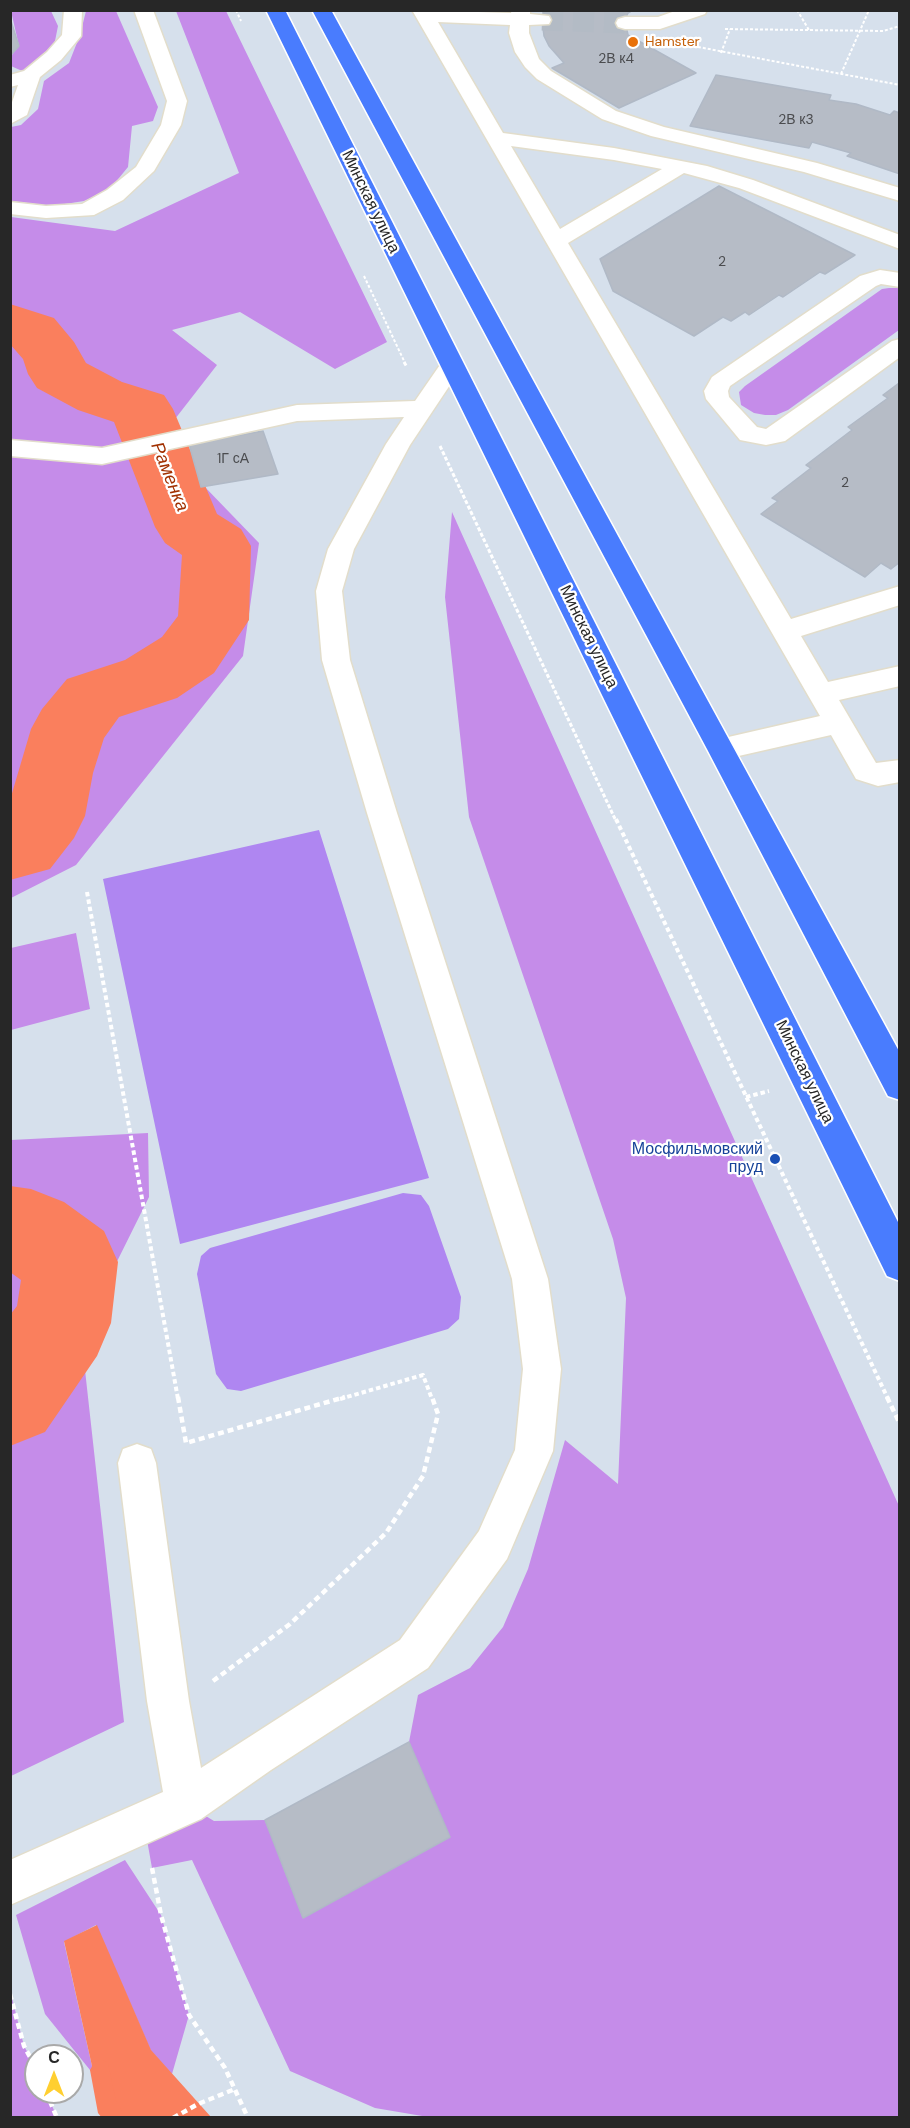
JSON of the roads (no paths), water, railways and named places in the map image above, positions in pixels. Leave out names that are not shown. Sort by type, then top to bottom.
[{"type":"main road","name":"Минская улица","points":[[274,10],[900,1264]]},
{"type":"main road","points":[[321,10],[722,749],[900,1086]]},
{"type":"lane","points":[[10,81],[31,75],[54,56],[70,36],[73,10]]},
{"type":"lane","points":[[10,208],[46,212],[86,210],[115,195],[144,171],[171,125],[177,101],[143,10]]},
{"type":"lane","points":[[625,23],[649,24],[671,20],[698,10]]},
{"type":"lane","points":[[423,13],[520,15],[542,20]]},
{"type":"lane","points":[[423,13],[866,771],[878,776],[900,771]]},
{"type":"lane","points":[[520,15],[521,42],[532,63],[544,75],[609,115],[658,132],[810,167],[900,195]]},
{"type":"lane","points":[[10,118],[20,111],[31,75]]},
{"type":"lane","points":[[496,138],[614,154],[681,166],[746,184],[900,243]]},
{"type":"lane","points":[[556,241],[681,166]]},
{"type":"lane","points":[[899,347],[776,435],[766,437],[749,434],[718,399],[716,391],[720,382],[868,280],[880,277],[900,280]]},
{"type":"lane","points":[[10,1883],[186,1804],[256,1755],[414,1654],[493,1545],[534,1451],[542,1369],[530,1279],[336,660],[328,591],[340,549],[398,444],[452,364]]},
{"type":"lane","points":[[10,448],[102,456],[297,413],[368,412],[422,408]]},
{"type":"lane","points":[[784,631],[900,595]]},
{"type":"lane","points":[[820,694],[900,676]]},
{"type":"lane","points":[[722,749],[838,723]]},
{"type":"lane","points":[[137,1463],[168,1701],[186,1804]]},
{"type":"waterway","name":"Раменка","points":[[10,322],[32,331],[52,355],[59,374],[100,396],[141,409],[189,527],[217,546],[213,620],[188,655],[151,679],[93,698],[69,729],[55,773],[46,816],[22,847],[10,849]]},
{"type":"waterway","name":"Раменка","points":[[10,1229],[31,1232],[71,1262],[63,1323],[10,1398]]},
{"type":"waterway","points":[[101,2070],[106,2105],[115,2118]]},
{"type":"tunnel","points":[[542,20],[625,23]]},
{"type":"place","name":"Hamster","points":[[633,42]]},
{"type":"place","name":"Мосфильмовский пруд","points":[[775,1159]]}]
